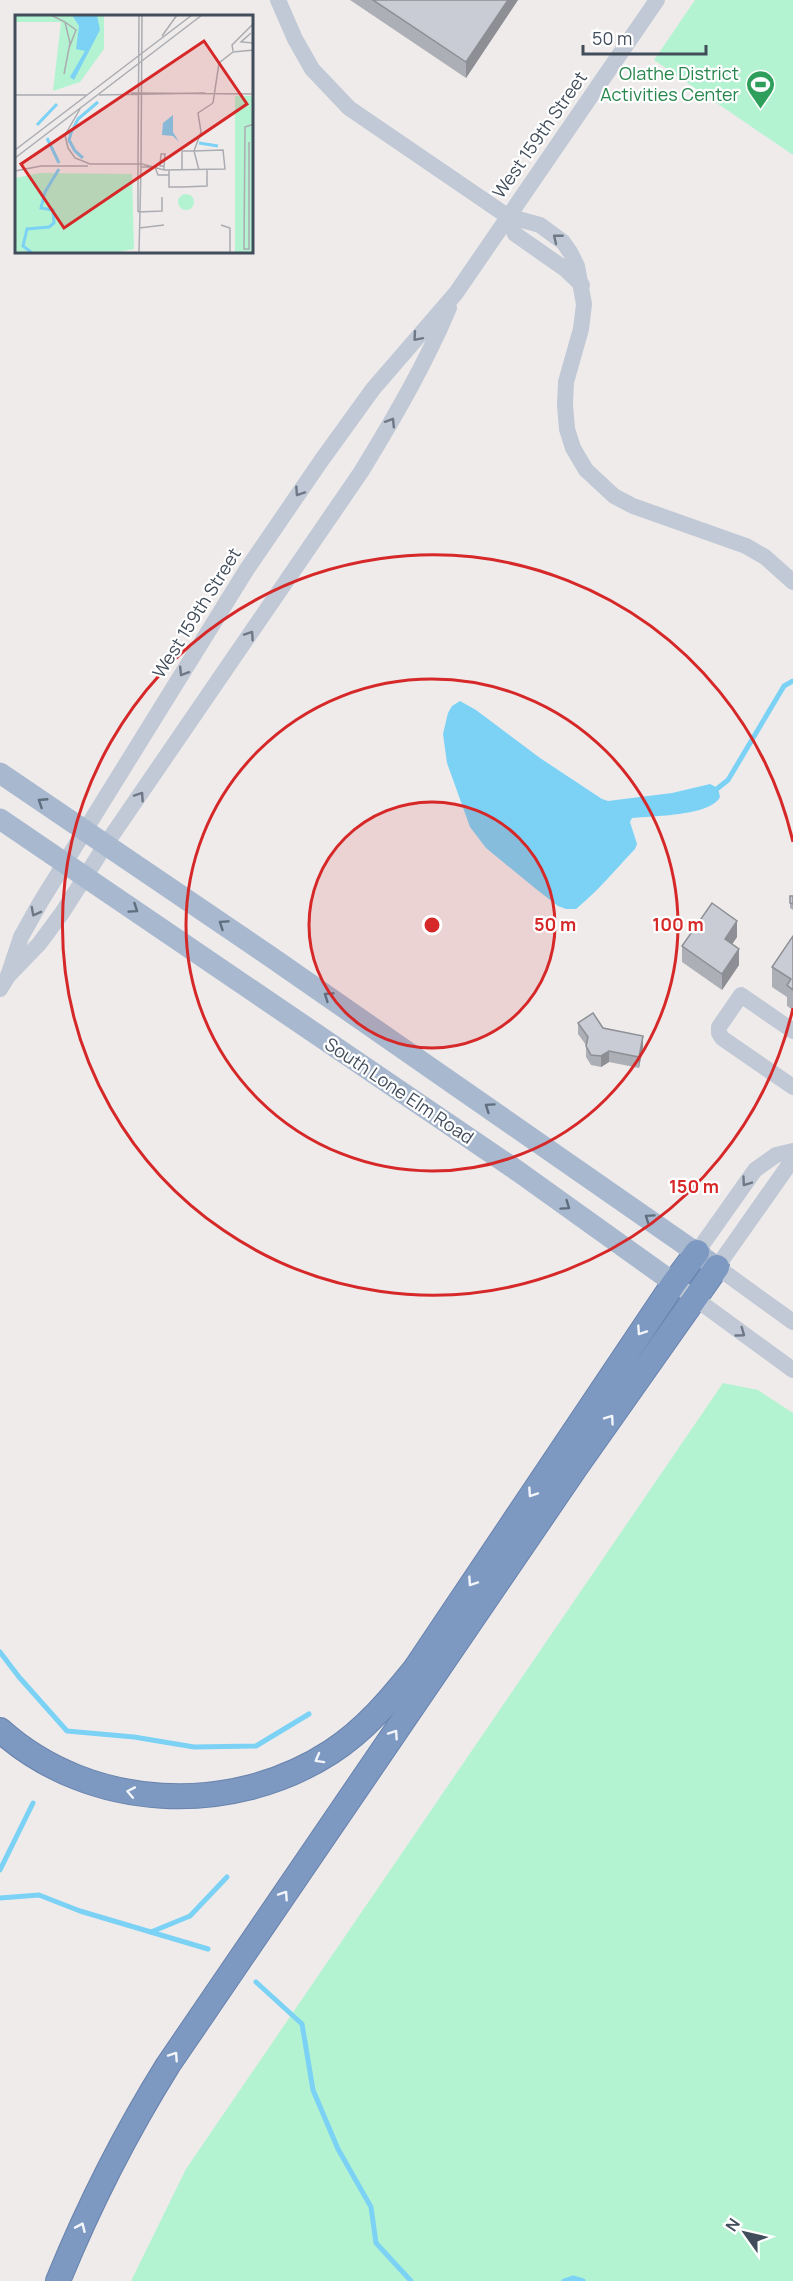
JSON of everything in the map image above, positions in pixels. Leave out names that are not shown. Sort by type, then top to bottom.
[{"type":"highway","points":[[0,1731],[28,1751],[76,1777],[133,1793],[162,1797],[223,1793],[255,1787],[304,1767],[331,1752],[378,1714],[415,1669],[697,1252]]},
{"type":"highway","points":[[58,2281],[96,2193],[130,2127],[168,2065],[693,1298],[717,1267]]},
{"type":"main road","name":"South Lone Elm Road","points":[[0,773],[717,1267]]},
{"type":"main road","name":"South Lone Elm Road","points":[[0,819],[510,1166],[674,1283]]},
{"type":"street","points":[[278,0],[295,39],[312,69],[349,108],[507,216],[515,234],[566,269],[582,285],[584,304],[581,329],[566,382],[565,405],[567,429],[573,448],[586,470],[614,496],[633,506],[746,546],[765,557],[793,582]]},
{"type":"street","name":"West 159th Street","points":[[4,982],[21,937],[65,862],[247,569],[373,388],[456,293],[657,0]]},
{"type":"street","name":"West 159th Street","points":[[4,982],[39,944],[361,472],[400,409],[432,348],[456,293]]},
{"type":"street","points":[[793,1031],[741,995],[719,1027],[718,1033],[793,1087]]},
{"type":"street","points":[[697,1252],[755,1170],[776,1155],[793,1151]]},
{"type":"street","points":[[717,1267],[793,1159]]},
{"type":"street","name":"South Lone Elm Road","points":[[717,1267],[793,1322]]},
{"type":"street","name":"South Lone Elm Road","points":[[674,1283],[793,1371]]},
{"type":"green space","name":"Olathe District Activities Center","points":[[695,0],[793,0],[793,155],[654,60]]},
{"type":"green space","points":[[723,1383],[758,1390],[793,1413],[793,2281],[131,2281],[186,2169]]},
{"type":"water","points":[[460,701],[602,799],[608,801],[672,793],[710,784],[718,788],[720,797],[705,808],[693,811],[632,818],[630,822],[637,844],[635,849],[576,909],[566,909],[558,906],[486,848],[470,827],[447,763],[443,734],[448,713],[452,706]]},
{"type":"building","points":[[373,0],[508,0],[466,62]]},
{"type":"building","points":[[712,903],[737,921],[725,939],[739,949],[722,974],[682,946]]},
{"type":"building","points":[[793,936],[793,990],[787,985],[791,979],[772,967]]},
{"type":"building","points":[[593,1013],[603,1028],[643,1036],[639,1057],[609,1051],[601,1056],[591,1055],[586,1046],[588,1037],[578,1023]]},
{"type":"waterway","points":[[718,788],[728,780],[784,686],[793,681]]},
{"type":"waterway","points":[[0,1652],[67,1731],[134,1737],[194,1747],[256,1746],[309,1714]]},
{"type":"waterway","points":[[0,1870],[33,1803]]},
{"type":"waterway","points":[[151,1932],[190,1916],[227,1877]]},
{"type":"waterway","points":[[0,1898],[39,1895],[80,1911],[208,1949]]},
{"type":"waterway","points":[[256,1982],[302,2024],[313,2090],[338,2149],[371,2207],[376,2243],[411,2281]]},
{"type":"waterway","points":[[564,2281],[573,2278],[583,2281]]},
{"type":"place","name":"Olathe District Activities Center","points":[[760,110]]}]
